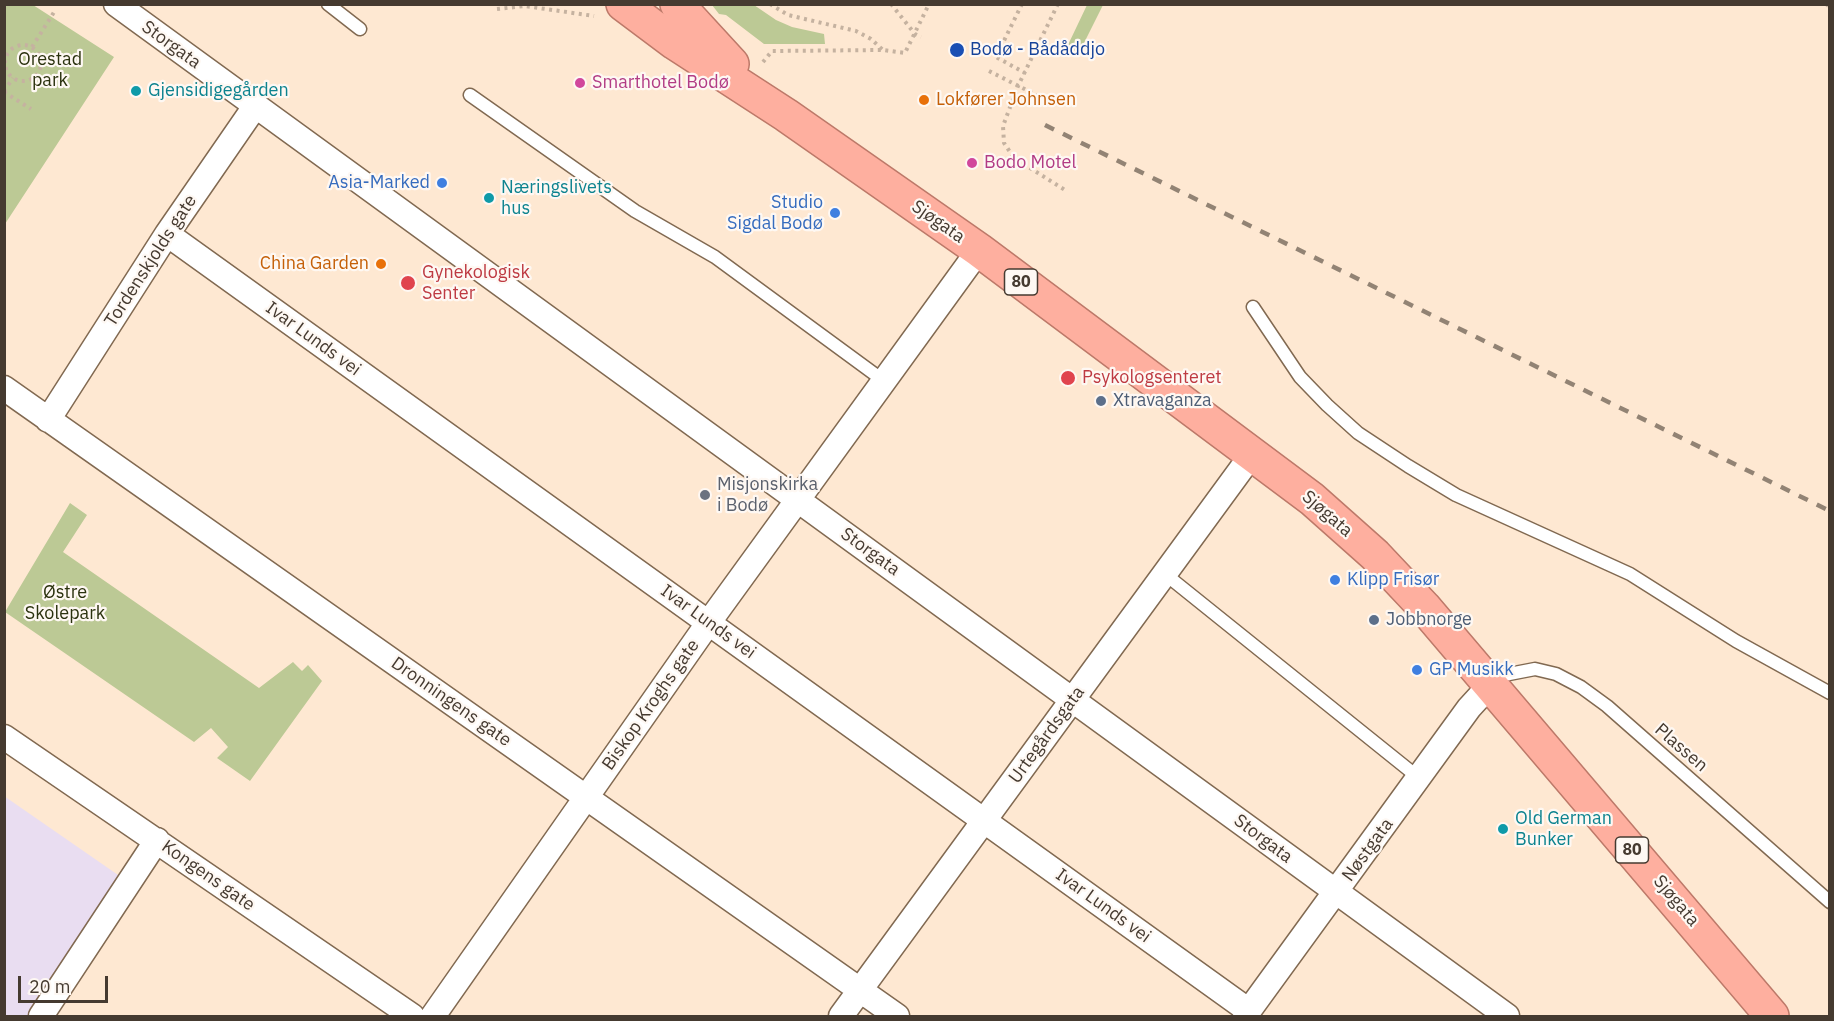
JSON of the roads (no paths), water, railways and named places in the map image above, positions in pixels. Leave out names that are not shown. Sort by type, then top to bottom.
[{"type":"highway","name":"Sjøgata","points":[[676,4],[718,51],[786,115]]},
{"type":"highway","name":"Sjøgata","points":[[614,12],[786,115],[979,250],[1312,499],[1374,555],[1491,684],[1772,1017]]},
{"type":"street","name":"Storgata","points":[[116,4],[1507,1017]]},
{"type":"street","name":"Tordenskjolds gate","points":[[48,420],[167,234],[256,105]]},
{"type":"street","name":"Ivar Lunds vei","points":[[167,234],[709,622],[1247,1014]]},
{"type":"street","name":"Biskop Kroghs gate","points":[[433,1017],[709,622],[979,250]]},
{"type":"street","name":"Dronningens gate","points":[[4,388],[897,1017]]},
{"type":"street","name":"Urtegårdsgata","points":[[841,1017],[1253,453]]},
{"type":"street","name":"Nøstgata","points":[[1247,1014],[1469,708],[1491,684]]},
{"type":"street","name":"Kongens gate","points":[[4,737],[412,1017]]},
{"type":"street","points":[[41,1017],[157,840]]},
{"type":"lane","points":[[328,4],[360,29]]},
{"type":"lane","points":[[470,95],[635,211],[715,257],[884,381]]},
{"type":"lane","points":[[1253,307],[1300,377],[1358,433],[1456,495],[1630,574],[1745,646],[1830,693]]},
{"type":"lane","points":[[1165,574],[1419,778]]},
{"type":"lane","name":"Plassen","points":[[1491,684],[1504,675],[1535,669],[1556,674],[1581,687],[1607,706],[1830,902]]},
{"type":"railway","points":[[1045,125],[1830,511]]},
{"type":"place","name":"Bodø - Bådåddjo","points":[[957,50]]},
{"type":"place","name":"Smarthotel Bodø","points":[[580,83]]},
{"type":"place","name":"Gjensidigegården","points":[[136,91]]},
{"type":"place","name":"Lokfører Johnsen","points":[[924,100]]},
{"type":"place","name":"Bodo Motel","points":[[972,163]]},
{"type":"place","name":"Asia-Marked","points":[[442,183]]},
{"type":"place","name":"Næringslivets hus","points":[[489,198]]},
{"type":"place","name":"Studio Sigdal Bodø","points":[[835,213]]},
{"type":"place","name":"China Garden","points":[[381,264]]},
{"type":"place","name":"Gynekologisk Senter","points":[[408,283]]},
{"type":"place","name":"Psykologsenteret","points":[[1068,378]]},
{"type":"place","name":"Xtravaganza","points":[[1101,401]]},
{"type":"place","name":"Misjonskirka i Bodø","points":[[705,495]]},
{"type":"place","name":"Klipp Frisør","points":[[1335,580]]},
{"type":"place","name":"Jobbnorge","points":[[1374,620]]},
{"type":"place","name":"GP Musikk","points":[[1417,670]]},
{"type":"place","name":"Old German Bunker","points":[[1503,829]]},
{"type":"park label","name":"Orestad park","points":[[50,70]]},
{"type":"park label","name":"Østre Skolepark","points":[[65,603]]}]
